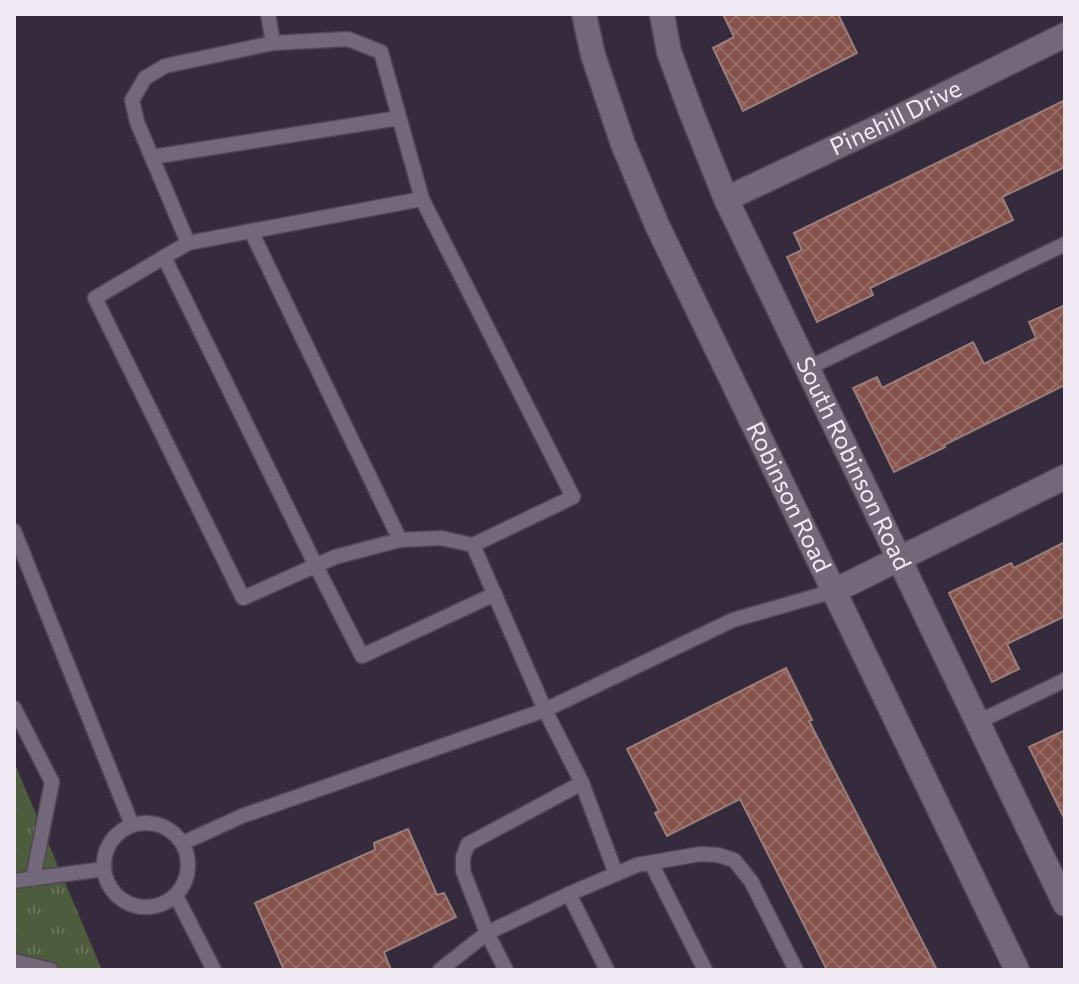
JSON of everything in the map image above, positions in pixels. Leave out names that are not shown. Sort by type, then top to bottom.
[{"type":"street","name":"Robinson Road","points":[[584,14],[593,55],[623,144],[657,225],[1017,970]]},
{"type":"street","name":"South Robinson Road","points":[[662,14],[669,52],[726,199],[1065,904]]},
{"type":"street","name":"Pinehill Drive","points":[[726,199],[1065,35]]},
{"type":"street","points":[[834,591],[1065,477]]},
{"type":"lane","points":[[268,14],[273,43]]},
{"type":"lane","points":[[188,243],[137,122],[132,100],[145,78],[165,66],[273,43],[348,39],[381,52],[422,199],[573,497],[473,545],[441,538],[400,540],[335,557],[243,598],[95,298],[188,243],[422,199]]},
{"type":"lane","points":[[152,157],[399,118]]},
{"type":"lane","points":[[251,231],[400,540]]},
{"type":"lane","points":[[808,368],[1065,244]]},
{"type":"lane","points":[[164,257],[362,656],[495,594]]},
{"type":"lane","points":[[14,531],[132,825]]},
{"type":"lane","points":[[473,545],[545,710],[582,783],[616,874]]},
{"type":"lane","points":[[183,843],[242,816],[545,710],[733,620],[834,591]]},
{"type":"lane","points":[[978,722],[1065,680]]},
{"type":"lane","points":[[14,708],[52,782],[33,878]]},
{"type":"lane","points":[[506,970],[487,933],[463,871],[463,857],[468,844],[582,783]]},
{"type":"lane","points":[[132,825],[161,825],[183,843],[188,856],[188,871],[176,896],[164,904],[138,907],[114,894],[104,869],[105,855],[120,832],[132,825]]},
{"type":"lane","points":[[440,970],[487,933],[569,894],[637,865],[700,854],[734,860],[751,881],[796,970]]},
{"type":"lane","points":[[651,863],[705,970]]},
{"type":"lane","points":[[14,881],[104,869]]},
{"type":"lane","points":[[569,894],[607,970]]},
{"type":"lane","points":[[176,896],[214,970]]},
{"type":"lane","points":[[14,961],[51,970]]},
{"type":"green space","points":[[14,762],[102,970],[14,970]]},
{"type":"building","points":[[723,14],[838,14],[857,53],[743,111],[713,48],[734,37]]},
{"type":"building","points":[[1065,100],[1065,167],[1002,197],[1013,220],[870,288],[873,295],[817,322],[787,257],[802,250],[794,233]]},
{"type":"building","points":[[1065,305],[1065,385],[894,472],[853,388],[877,377],[882,388],[973,342],[984,364],[1036,338],[1029,322]]},
{"type":"building","points":[[1065,542],[1065,616],[1007,644],[1019,669],[992,682],[949,593],[1011,563],[1014,568]]},
{"type":"building","points":[[786,668],[812,720],[809,721],[937,970],[827,970],[740,799],[667,836],[655,813],[659,811],[627,749]]},
{"type":"building","points":[[1065,730],[1065,820],[1029,747]]},
{"type":"building","points":[[408,829],[437,895],[444,893],[456,917],[384,952],[391,970],[284,970],[255,903],[375,850],[374,843]]}]
